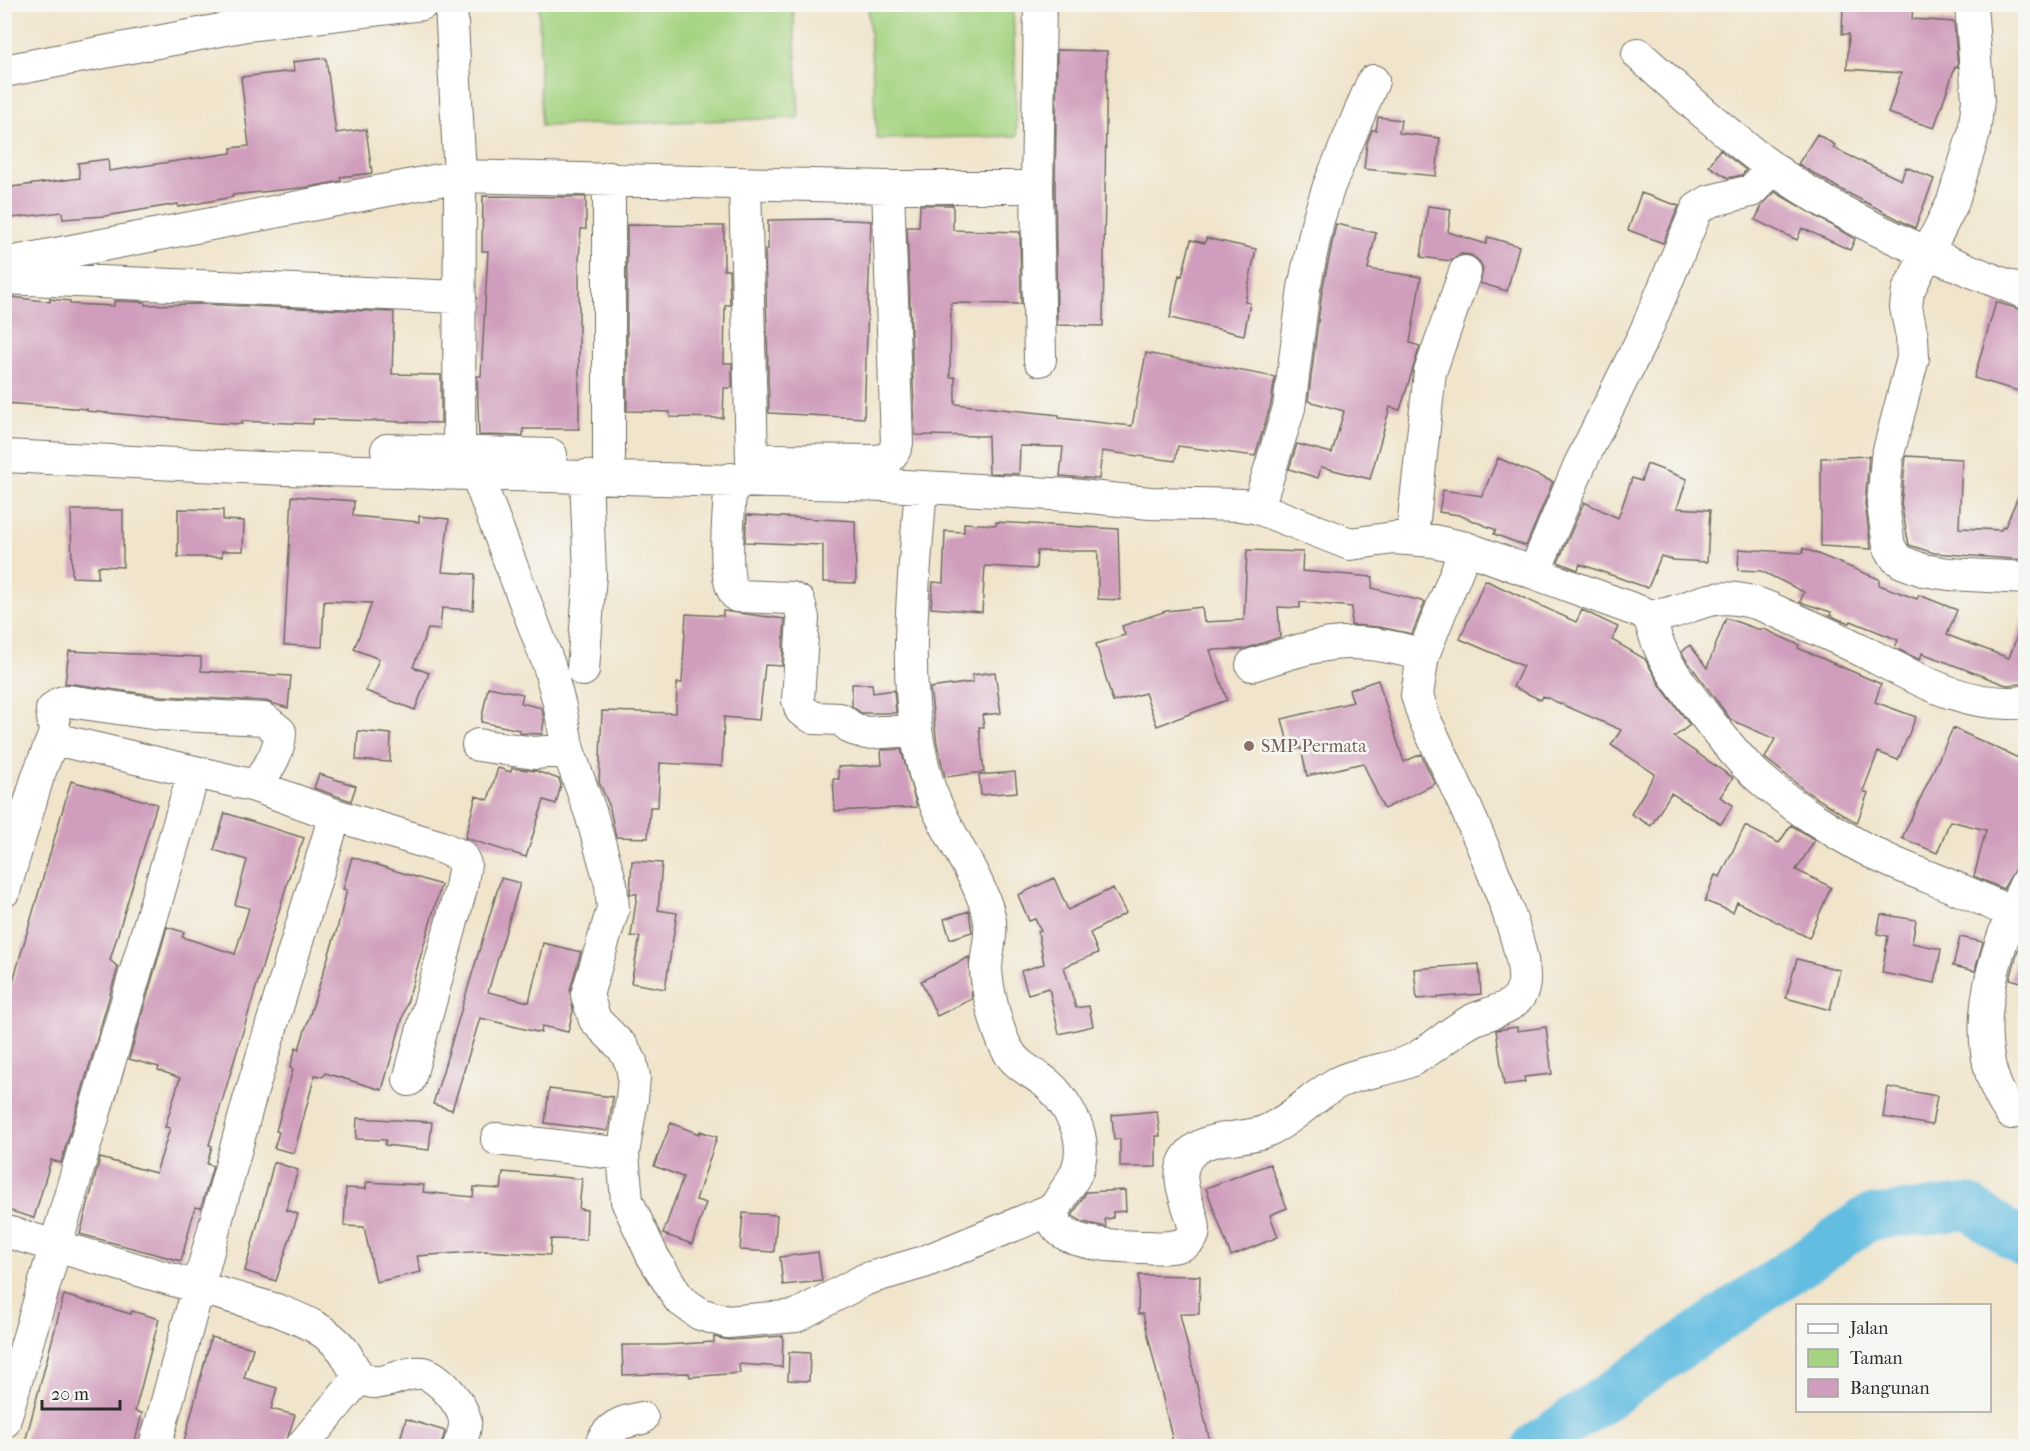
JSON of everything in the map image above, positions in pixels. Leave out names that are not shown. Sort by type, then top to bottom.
[{"type":"street","points":[[4,70],[246,25],[422,4]]},
{"type":"street","points":[[450,4],[460,176],[460,297],[468,463],[546,655],[560,706],[568,750],[591,814],[612,884],[613,909],[586,994],[595,1020],[623,1048],[631,1062],[634,1077],[623,1154],[627,1201],[663,1274],[679,1299],[688,1307],[711,1319],[727,1322],[774,1320],[805,1313],[866,1279],[924,1262],[1053,1209]]},
{"type":"street","points":[[1040,4],[1038,187],[1040,360]]},
{"type":"street","points":[[1971,4],[1978,100],[1974,133],[1952,204],[1911,282],[1906,300],[1913,358],[1884,477],[1883,505],[1889,546],[1896,558],[1923,570],[2025,578]]},
{"type":"street","points":[[1638,54],[1702,112],[1773,168],[1927,255],[2025,293]]},
{"type":"street","points":[[1258,508],[1289,408],[1304,288],[1318,220],[1329,186],[1373,81]]},
{"type":"street","points":[[1534,573],[1580,464],[1645,333],[1697,209],[1710,201],[1751,191],[1773,168]]},
{"type":"street","points":[[4,264],[460,176],[609,178],[888,187],[1038,187]]},
{"type":"street","points":[[583,670],[598,467],[609,178]]},
{"type":"street","points":[[745,184],[742,469],[728,548],[730,586],[737,596],[791,598],[799,602],[803,618],[798,700],[801,710],[814,718],[840,719],[853,729],[866,733],[916,730]]},
{"type":"street","points":[[4,456],[742,469],[887,460],[894,453],[897,443],[888,187]]},
{"type":"street","points":[[1412,538],[1430,372],[1465,272]]},
{"type":"street","points":[[4,278],[460,297]]},
{"type":"street","points":[[4,440],[468,463]]},
{"type":"street","points":[[742,469],[921,487],[1070,495],[1150,503],[1219,503],[1258,508],[1350,544],[1384,538],[1412,538],[1466,548],[1649,615],[1672,612],[1713,599],[1745,600],[1838,638],[1906,676],[1929,685],[1997,704],[2025,702]]},
{"type":"street","points":[[921,487],[912,635],[916,730],[935,803],[990,919],[986,975],[1001,1036],[1016,1062],[1056,1092],[1079,1133],[1078,1169],[1053,1209],[1053,1217],[1056,1228],[1067,1235],[1086,1241],[1169,1249],[1182,1247],[1194,1235],[1181,1179],[1186,1160],[1192,1152],[1204,1144],[1267,1131],[1341,1081],[1408,1062],[1431,1050],[1468,1022],[1510,1004],[1518,998],[1523,989],[1523,961],[1508,911],[1419,706],[1417,681],[1423,655],[1466,548]]},
{"type":"street","points":[[1649,615],[1656,644],[1673,675],[1732,750],[1763,781],[1871,851],[1980,897],[2011,913]]},
{"type":"street","points":[[1252,665],[1321,645],[1346,642],[1377,643],[1423,655]]},
{"type":"street","points":[[4,891],[38,776],[55,733],[52,710],[60,703],[68,701],[159,714],[264,718],[280,732],[280,743],[268,769],[255,786]]},
{"type":"street","points":[[55,733],[63,741],[255,786],[336,815],[469,857],[465,864],[463,880],[410,1080]]},
{"type":"street","points":[[478,745],[535,753],[568,750]]},
{"type":"street","points":[[4,1422],[194,772]]},
{"type":"street","points":[[155,1446],[248,1104],[336,815]]},
{"type":"street","points":[[2011,1113],[1994,1085],[1986,1050],[1986,1022],[1994,973],[2011,913],[2025,883]]},
{"type":"street","points":[[497,1139],[623,1154]]},
{"type":"street","points":[[4,1231],[278,1310],[320,1329],[344,1351],[360,1376],[383,1382],[403,1375],[421,1373],[433,1378],[449,1394],[463,1414],[465,1425],[459,1446]]},
{"type":"street","points":[[302,1446],[360,1376]]},
{"type":"street","points":[[600,1446],[612,1428],[625,1421],[642,1418]]},
{"type":"green space","points":[[539,5],[793,5],[799,118],[541,126]]},
{"type":"green space","points":[[868,5],[1013,5],[1017,136],[877,139]]},
{"type":"building","points":[[1874,4],[1913,4],[1912,19],[1954,22],[1958,67],[1955,67],[1934,128],[1888,113],[1901,73],[1847,69],[1849,34],[1842,34],[1843,6],[1874,8]]},
{"type":"building","points":[[1057,50],[1107,51],[1103,326],[1057,325],[1055,187]]},
{"type":"building","points":[[326,58],[336,133],[366,129],[372,173],[340,177],[341,181],[310,187],[232,195],[233,197],[178,207],[178,204],[105,216],[63,219],[62,212],[4,219],[4,188],[80,178],[78,163],[108,159],[109,171],[231,153],[231,148],[249,146],[241,77],[294,71],[293,62]]},
{"type":"building","points":[[1378,117],[1401,120],[1399,133],[1440,138],[1436,176],[1364,169],[1367,143],[1372,130],[1376,130]]},
{"type":"building","points":[[1817,134],[1835,145],[1833,148],[1901,180],[1906,167],[1934,179],[1915,228],[1798,164]]},
{"type":"building","points":[[1720,149],[1746,170],[1742,175],[1728,178],[1709,166]]},
{"type":"building","points":[[1775,192],[1855,239],[1850,250],[1802,228],[1797,240],[1755,220],[1763,204]]},
{"type":"building","points":[[1641,193],[1679,206],[1663,243],[1628,230]]},
{"type":"building","points":[[483,196],[586,197],[586,229],[581,229],[579,260],[579,429],[523,429],[523,436],[479,435],[477,376],[481,376],[488,251],[482,251]]},
{"type":"building","points":[[920,205],[953,205],[953,230],[1020,232],[1021,304],[951,303],[950,377],[955,377],[955,404],[1059,415],[1059,418],[1132,426],[1146,353],[1275,377],[1271,404],[1255,456],[1178,446],[1175,461],[1102,451],[1099,479],[1060,476],[1063,447],[1020,446],[1019,474],[989,473],[988,436],[915,435],[907,227],[919,227]]},
{"type":"building","points":[[1428,206],[1451,209],[1448,232],[1486,244],[1488,237],[1519,246],[1507,291],[1480,283],[1483,268],[1479,261],[1471,255],[1461,254],[1451,261],[1421,257]]},
{"type":"building","points":[[768,220],[871,221],[864,418],[769,413],[765,250],[768,250]]},
{"type":"building","points":[[1336,224],[1376,233],[1368,269],[1421,277],[1410,343],[1420,346],[1400,410],[1390,407],[1370,479],[1321,467],[1318,478],[1289,469],[1297,444],[1332,453],[1344,411],[1308,401],[1322,291]]},
{"type":"building","points":[[627,225],[724,226],[724,270],[729,270],[730,305],[725,305],[724,363],[732,363],[732,388],[724,388],[723,418],[670,417],[670,412],[627,411]]},
{"type":"building","points":[[1206,238],[1256,249],[1245,302],[1250,303],[1244,335],[1170,318],[1179,275],[1182,276],[1191,240],[1205,243]]},
{"type":"building","points":[[12,297],[50,302],[50,299],[70,301],[70,304],[114,306],[114,301],[145,302],[145,305],[198,304],[394,312],[392,374],[441,375],[441,423],[313,419],[313,424],[242,421],[242,424],[216,423],[87,411],[87,409],[4,403],[4,299]]},
{"type":"building","points":[[1996,302],[2025,311],[2025,393],[1974,378]]},
{"type":"building","points":[[1869,456],[1865,504],[1871,549],[1821,546],[1821,458]]},
{"type":"building","points":[[1906,456],[1962,459],[1959,528],[2001,530],[2003,526],[2005,527],[2025,480],[2025,560],[1934,553],[1909,545],[1901,504]]},
{"type":"building","points":[[1498,458],[1553,482],[1526,546],[1494,534],[1496,530],[1459,515],[1439,512],[1443,490],[1482,496]]},
{"type":"building","points":[[1647,464],[1687,479],[1677,508],[1710,510],[1707,562],[1673,560],[1661,556],[1648,588],[1580,564],[1578,570],[1558,562],[1584,502],[1618,518],[1632,478],[1641,481]]},
{"type":"building","points":[[292,496],[354,501],[353,516],[419,522],[419,516],[449,519],[442,572],[475,574],[473,610],[442,608],[440,630],[428,629],[413,667],[429,673],[415,710],[366,691],[379,659],[354,649],[372,603],[324,601],[322,647],[284,645]]},
{"type":"building","points":[[178,509],[223,510],[223,520],[244,521],[243,551],[222,551],[222,557],[178,557]]},
{"type":"building","points":[[71,510],[123,510],[123,567],[98,566],[98,578],[72,577]]},
{"type":"building","points":[[747,515],[855,521],[856,583],[823,582],[823,545],[745,542]]},
{"type":"building","points":[[996,522],[1118,529],[1120,600],[1098,599],[1098,551],[1037,551],[1036,569],[985,566],[982,612],[931,608],[933,582],[943,583],[945,531],[964,532],[964,523],[996,525]]},
{"type":"building","points":[[1803,548],[1879,579],[1879,585],[1917,599],[1919,595],[1957,610],[1947,635],[2009,658],[2023,620],[2025,620],[2025,684],[2006,685],[1922,653],[1920,660],[1895,648],[1898,640],[1851,621],[1850,623],[1838,619],[1830,615],[1831,612],[1800,602],[1804,592],[1761,571],[1738,570],[1739,549],[1803,553]]},
{"type":"building","points":[[1247,550],[1303,552],[1302,571],[1373,577],[1372,588],[1425,602],[1412,634],[1379,627],[1351,625],[1352,607],[1300,602],[1300,608],[1278,607],[1280,637],[1245,649],[1210,650],[1227,700],[1157,726],[1145,693],[1113,702],[1096,644],[1125,635],[1122,626],[1166,611],[1202,607],[1204,622],[1244,620]]},
{"type":"building","points":[[1485,580],[1576,622],[1582,610],[1618,627],[1612,640],[1645,659],[1662,688],[1690,725],[1674,737],[1733,778],[1720,797],[1733,805],[1721,824],[1671,793],[1651,826],[1631,814],[1655,774],[1611,745],[1621,730],[1543,696],[1541,700],[1513,687],[1523,666],[1460,639]]},
{"type":"building","points":[[723,611],[785,619],[782,666],[765,665],[759,720],[724,717],[722,766],[660,763],[658,807],[650,807],[648,838],[616,837],[609,805],[599,782],[602,711],[676,713],[677,683],[682,683],[686,614],[723,616]]},
{"type":"building","points":[[1726,618],[1757,629],[1764,629],[1799,645],[1798,648],[1881,684],[1875,702],[1916,717],[1898,760],[1878,752],[1863,791],[1868,793],[1857,823],[1807,792],[1765,758],[1775,739],[1731,720],[1685,658],[1682,652],[1690,645],[1707,668]]},
{"type":"building","points":[[69,651],[201,657],[201,671],[291,676],[288,708],[265,701],[161,696],[65,683]]},
{"type":"building","points":[[995,672],[1001,713],[982,715],[984,727],[979,727],[984,772],[945,777],[937,744],[930,688],[973,682],[972,675]]},
{"type":"building","points":[[1378,680],[1404,762],[1421,754],[1435,784],[1384,809],[1363,763],[1307,776],[1301,748],[1290,751],[1282,719],[1353,702],[1349,690]]},
{"type":"building","points":[[852,684],[872,684],[873,693],[894,690],[896,713],[861,713],[852,706]]},
{"type":"building","points":[[488,687],[523,694],[521,703],[542,708],[544,721],[542,734],[519,733],[520,730],[481,722]]},
{"type":"building","points":[[1953,728],[2025,761],[2025,865],[2015,869],[2003,889],[1974,876],[1986,830],[1950,821],[1937,853],[1902,838]]},
{"type":"building","points":[[358,731],[391,734],[390,762],[356,760]]},
{"type":"building","points":[[901,749],[917,807],[835,811],[833,779],[839,779],[838,767],[882,765],[881,750]]},
{"type":"building","points":[[498,768],[511,772],[512,768],[536,771],[559,779],[561,785],[556,804],[544,800],[526,857],[465,838],[476,796],[488,800]]},
{"type":"building","points":[[1015,772],[1017,792],[981,795],[979,775]]},
{"type":"building","points":[[319,774],[356,786],[351,801],[314,788]]},
{"type":"building","points":[[71,781],[157,804],[110,960],[118,967],[61,1163],[51,1160],[34,1218],[4,1209],[4,1012]]},
{"type":"building","points":[[225,813],[304,838],[290,874],[209,1145],[212,1146],[207,1164],[213,1166],[201,1208],[195,1207],[181,1261],[80,1234],[100,1158],[156,1173],[170,1128],[165,1127],[180,1078],[158,1070],[159,1067],[129,1059],[167,927],[184,932],[182,937],[235,954],[249,908],[235,905],[247,860],[214,850]]},
{"type":"building","points":[[1791,825],[1815,840],[1796,870],[1831,887],[1809,938],[1737,902],[1733,912],[1705,901],[1715,875],[1720,877],[1745,826],[1779,843]]},
{"type":"building","points":[[352,857],[441,885],[382,1090],[325,1073],[323,1077],[315,1075],[294,1153],[274,1148],[279,1132],[276,1131],[293,1069],[290,1068],[296,1047],[299,1049],[337,929],[347,890],[343,889]]},
{"type":"building","points":[[632,861],[662,863],[658,910],[677,913],[665,989],[631,983],[640,937],[631,936],[637,894],[630,894]]},
{"type":"building","points":[[501,878],[520,883],[488,992],[529,1002],[543,943],[581,952],[570,990],[573,1011],[568,1032],[542,1026],[541,1033],[480,1018],[452,1110],[433,1104]]},
{"type":"building","points":[[1054,878],[1068,910],[1113,888],[1126,913],[1090,933],[1098,953],[1064,967],[1076,1008],[1089,1006],[1093,1026],[1059,1034],[1049,988],[1028,994],[1021,971],[1044,964],[1038,932],[1041,931],[1035,919],[1029,921],[1018,895]]},
{"type":"building","points":[[969,911],[972,932],[950,939],[944,919]]},
{"type":"building","points":[[1881,914],[1916,920],[1912,943],[1941,949],[1935,983],[1882,973],[1888,936],[1877,934]]},
{"type":"building","points":[[1960,937],[1983,942],[1975,971],[1953,966]]},
{"type":"building","points":[[2018,950],[2025,952],[2025,983],[2010,979]]},
{"type":"building","points":[[969,957],[972,999],[937,1016],[921,981]]},
{"type":"building","points":[[1797,959],[1840,970],[1830,1010],[1786,998]]},
{"type":"building","points":[[1479,964],[1481,994],[1417,999],[1414,969]]},
{"type":"building","points":[[1517,1027],[1517,1031],[1546,1027],[1552,1074],[1524,1077],[1525,1082],[1504,1085],[1496,1030]]},
{"type":"building","points":[[1888,1087],[1937,1096],[1932,1125],[1883,1117]]},
{"type":"building","points":[[549,1089],[613,1097],[608,1131],[545,1123]]},
{"type":"building","points":[[1157,1111],[1160,1136],[1156,1136],[1156,1167],[1120,1167],[1120,1139],[1114,1140],[1112,1115]]},
{"type":"building","points":[[357,1118],[432,1122],[429,1150],[385,1145],[386,1140],[356,1139]]},
{"type":"building","points":[[671,1123],[699,1134],[700,1131],[717,1137],[696,1200],[706,1203],[692,1244],[663,1234],[683,1177],[654,1166]]},
{"type":"building","points":[[274,1162],[298,1170],[286,1210],[298,1214],[276,1281],[245,1271]]},
{"type":"building","points":[[1270,1164],[1287,1208],[1270,1215],[1278,1237],[1231,1256],[1206,1188]]},
{"type":"building","points":[[503,1172],[582,1179],[579,1209],[587,1210],[586,1240],[551,1239],[550,1255],[485,1251],[417,1256],[421,1272],[376,1282],[364,1227],[344,1226],[346,1188],[366,1189],[366,1182],[424,1185],[423,1192],[473,1197],[474,1187],[501,1189]]},
{"type":"building","points":[[1125,1190],[1126,1211],[1113,1212],[1113,1218],[1105,1219],[1106,1227],[1083,1222],[1072,1216],[1086,1192]]},
{"type":"building","points":[[743,1213],[777,1215],[774,1252],[740,1250]]},
{"type":"building","points":[[818,1252],[822,1281],[783,1285],[780,1257]]},
{"type":"building","points":[[1139,1275],[1200,1276],[1199,1314],[1180,1314],[1211,1446],[1174,1446],[1143,1314],[1138,1314]]},
{"type":"building","points":[[64,1295],[131,1314],[132,1311],[159,1319],[135,1411],[142,1413],[134,1446],[24,1446]]},
{"type":"building","points":[[783,1336],[782,1367],[739,1364],[740,1373],[690,1377],[689,1373],[623,1375],[622,1345],[714,1342],[714,1337],[729,1340]]},
{"type":"building","points":[[211,1337],[253,1348],[244,1378],[277,1388],[271,1409],[295,1415],[285,1446],[183,1446]]},
{"type":"building","points":[[789,1352],[810,1353],[809,1381],[788,1380]]},
{"type":"building","points":[[406,1419],[445,1431],[441,1446],[398,1446]]},
{"type":"waterway","points":[[1535,1446],[1868,1218],[1968,1207],[2026,1245]]},
{"type":"place","name":"SMP Permata","points":[[1249,746]]}]
